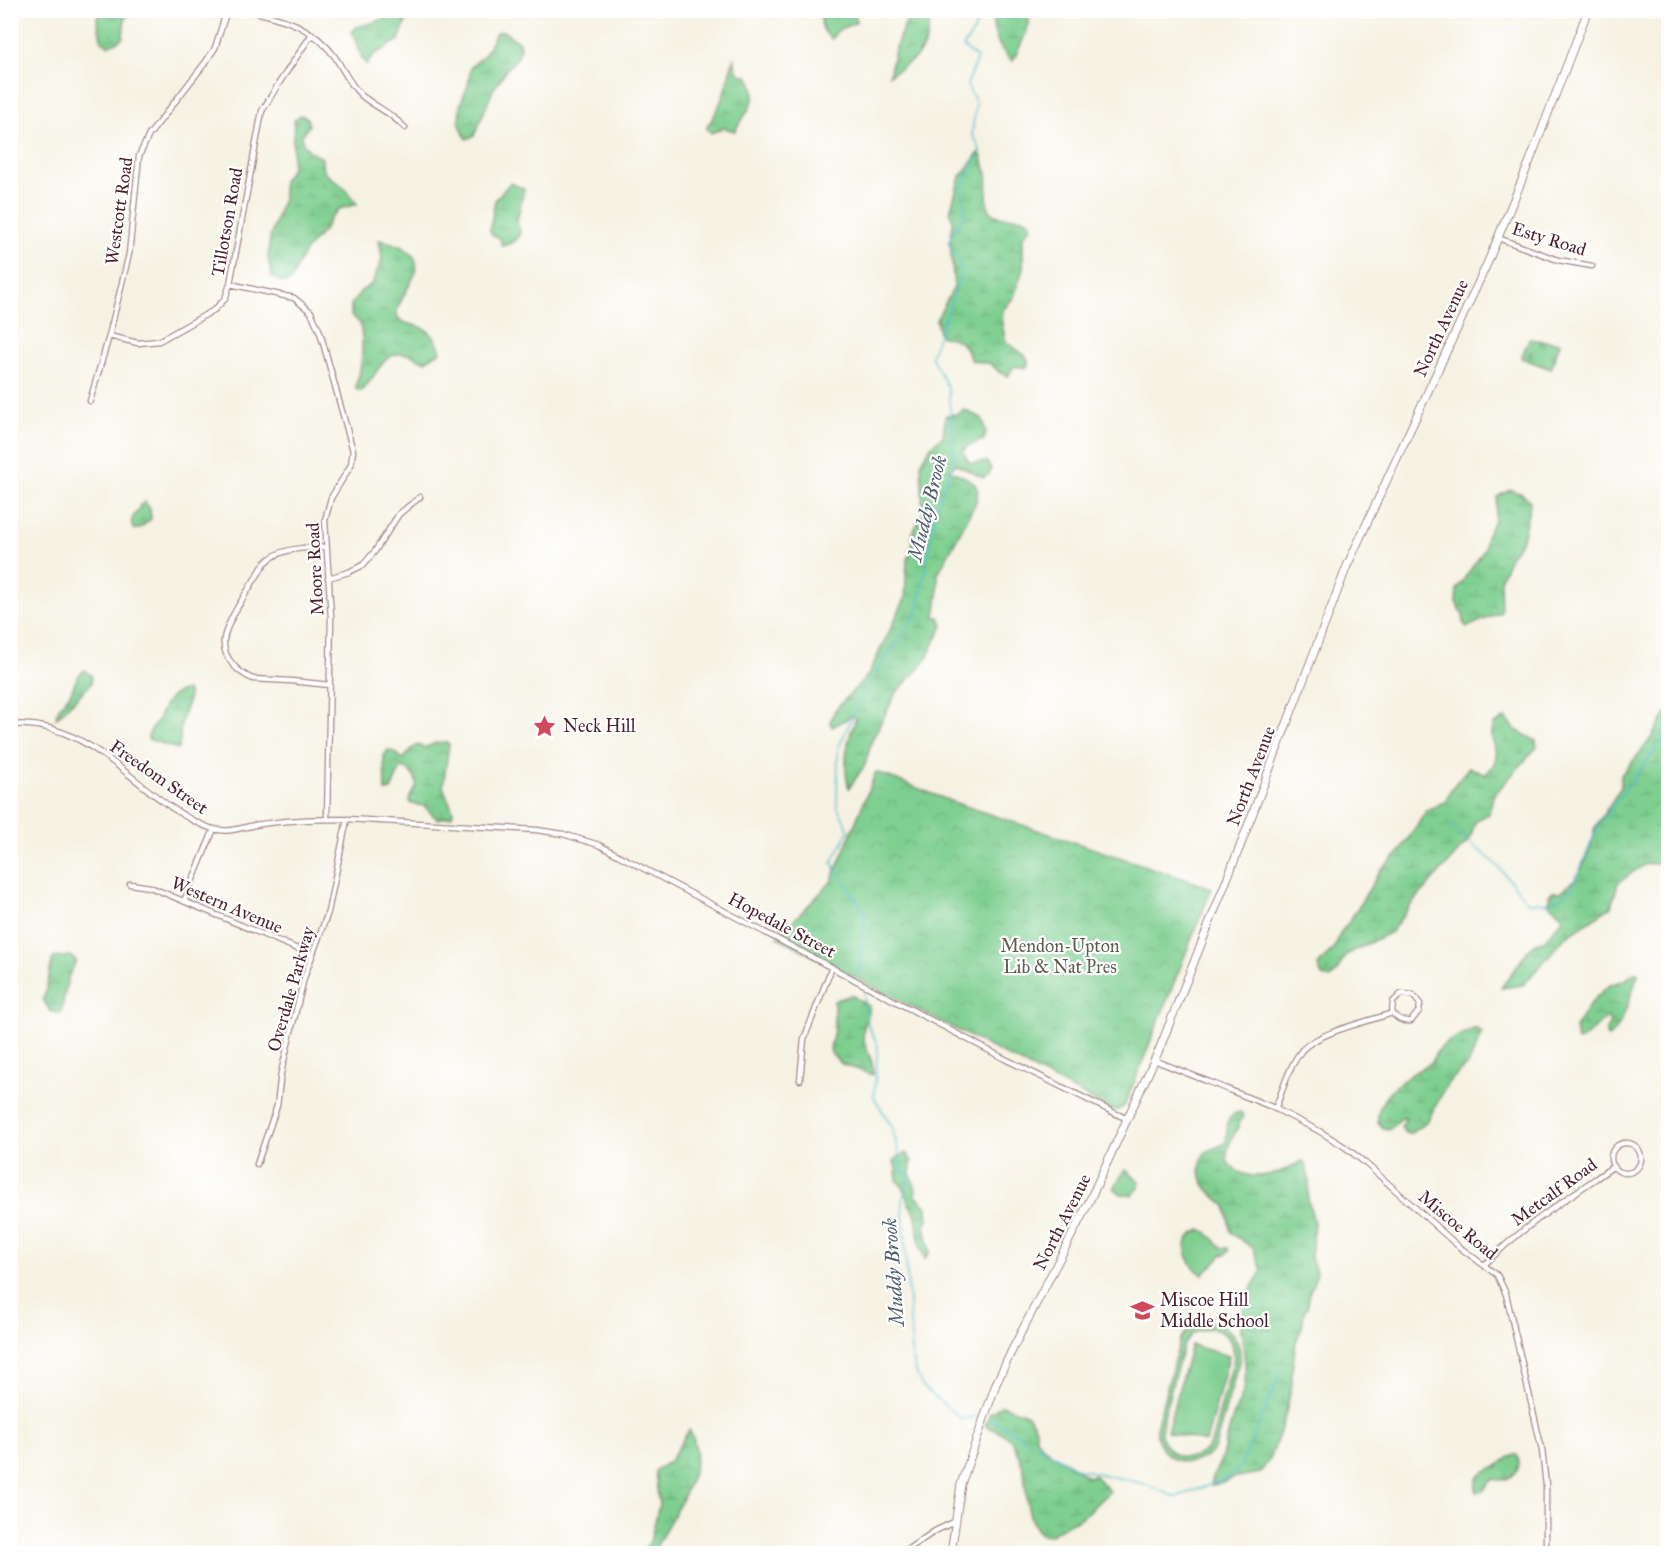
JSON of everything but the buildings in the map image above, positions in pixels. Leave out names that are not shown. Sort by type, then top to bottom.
[{"type":"main road","name":"North Avenue","points":[[951,1554],[954,1522],[964,1476],[1000,1375],[1066,1249],[1154,1060],[1233,864],[1346,567],[1498,238],[1568,66],[1588,10]]},
{"type":"street","name":"Westcott Road","points":[[90,401],[129,254],[139,156],[149,135],[215,48],[226,10]]},
{"type":"street","points":[[248,10],[283,18],[312,34],[327,47],[360,94],[395,117],[405,128]]},
{"type":"street","name":"Tillotson Road","points":[[109,336],[138,343],[159,341],[221,305],[230,284],[262,111],[312,34]]},
{"type":"street","name":"Esty Road","points":[[1498,238],[1558,260],[1592,266]]},
{"type":"street","name":"Moore Road","points":[[230,284],[294,298],[306,306],[318,324],[353,452],[351,465],[328,505],[325,525],[331,617],[327,819]]},
{"type":"street","points":[[328,578],[363,565],[399,514],[420,497]]},
{"type":"street","points":[[326,547],[292,549],[270,558],[234,616],[224,640],[228,658],[247,677],[330,685]]},
{"type":"street","name":"Freedom Street","points":[[10,725],[37,725],[54,729],[82,742],[105,756],[177,810],[214,829],[227,832],[255,825],[327,819],[404,822]]},
{"type":"street","name":"Overdale Parkway","points":[[256,1164],[277,1106],[283,1067],[312,955],[330,904],[347,819]]},
{"type":"street","name":"Hopedale Street","points":[[404,822],[537,830],[582,838],[1005,1059],[1127,1119]]},
{"type":"street","points":[[184,901],[214,829]]},
{"type":"street","name":"Western Avenue","points":[[130,884],[150,887],[312,955]]},
{"type":"street","points":[[800,1080],[804,1039],[832,967]]},
{"type":"street","points":[[1401,994],[1413,995],[1420,1004],[1419,1011],[1411,1021],[1405,1022],[1392,1013],[1393,1002],[1401,994]]},
{"type":"street","points":[[1275,1109],[1294,1063],[1311,1042],[1392,1013]]},
{"type":"street","name":"Miscoe Road","points":[[1154,1060],[1275,1109],[1319,1131],[1358,1157],[1458,1246],[1499,1278],[1506,1294],[1540,1444],[1546,1485],[1546,1554]]},
{"type":"street","name":"Metcalf Road","points":[[1628,1143],[1639,1151],[1640,1163],[1634,1170],[1621,1172],[1614,1166],[1612,1152],[1619,1145],[1628,1143]]},
{"type":"street","name":"Metcalf Road","points":[[1484,1265],[1499,1250],[1566,1198],[1614,1166]]},
{"type":"street","points":[[901,1554],[935,1531],[954,1522]]},
{"type":"green space","points":[[105,10],[134,11],[125,18],[123,37],[108,45],[101,40],[97,20],[97,17]]},
{"type":"green space","points":[[393,11],[433,11],[414,12],[406,21],[399,40],[373,55],[367,65],[352,32],[357,27],[382,20]]},
{"type":"green space","points":[[823,11],[855,11],[856,22],[840,29],[832,39],[822,26]]},
{"type":"green space","points":[[919,11],[929,11],[928,34],[925,43],[916,57],[889,75],[903,30],[907,22]]},
{"type":"green space","points":[[992,11],[1033,11],[1013,61],[1007,56],[996,38]]},
{"type":"green space","points":[[503,31],[519,42],[518,57],[493,90],[474,136],[466,139],[459,122],[460,106],[468,85],[471,67],[485,54],[496,33]]},
{"type":"green space","points":[[734,58],[737,71],[748,76],[752,84],[753,99],[735,131],[724,128],[711,133],[707,126],[721,101]]},
{"type":"green space","points":[[301,115],[307,118],[309,125],[301,137],[304,144],[322,158],[324,171],[343,187],[357,204],[339,209],[330,218],[324,230],[306,250],[293,278],[288,282],[281,282],[272,277],[268,258],[270,238],[283,198],[283,181],[292,167],[294,120]]},
{"type":"green space","points":[[980,151],[987,174],[987,201],[991,212],[1004,217],[1022,218],[1031,223],[1030,229],[1023,236],[1023,269],[1014,297],[1003,310],[1002,325],[1006,342],[1026,356],[1029,364],[1026,368],[1014,366],[1008,376],[999,372],[991,364],[971,360],[967,350],[958,340],[942,337],[936,320],[954,287],[950,242],[953,221],[950,212],[960,177]]},
{"type":"green space","points":[[510,183],[524,189],[517,222],[520,232],[516,240],[502,246],[500,238],[492,235],[490,230],[495,200]]},
{"type":"green space","points":[[379,240],[406,249],[415,259],[416,272],[397,309],[397,316],[429,332],[441,351],[425,361],[407,354],[391,357],[380,366],[361,391],[356,387],[362,359],[362,335],[360,323],[351,316],[351,305],[361,291],[372,284],[382,259]]},
{"type":"green space","points":[[1529,339],[1560,343],[1551,369],[1521,358]]},
{"type":"green space","points":[[963,410],[982,418],[986,432],[984,440],[967,446],[963,452],[971,463],[987,462],[991,469],[989,474],[983,478],[956,464],[949,470],[972,481],[977,490],[977,496],[938,574],[935,617],[939,617],[943,626],[924,663],[896,693],[872,740],[865,765],[849,788],[846,752],[856,718],[852,716],[832,727],[830,722],[835,710],[868,675],[905,599],[907,560],[911,551],[913,532],[923,514],[921,464],[931,446],[943,436],[946,415],[958,414]]},
{"type":"green space","points":[[1510,490],[1522,494],[1530,501],[1522,540],[1510,557],[1500,580],[1501,612],[1467,627],[1456,602],[1457,589],[1484,550],[1486,537],[1495,519],[1497,497]]},
{"type":"green space","points":[[145,502],[150,509],[151,519],[139,529],[133,529],[133,518],[139,506]]},
{"type":"green space","points":[[84,670],[92,676],[91,684],[56,718],[60,707]]},
{"type":"green space","points":[[187,690],[188,701],[181,723],[178,749],[148,739],[171,697]]},
{"type":"green space","points":[[1668,712],[1668,809],[1660,839],[1660,860],[1658,863],[1645,864],[1618,883],[1611,907],[1565,937],[1523,985],[1501,988],[1529,949],[1536,943],[1544,941],[1563,919],[1562,915],[1549,904],[1549,895],[1552,892],[1561,892],[1575,879],[1585,862],[1594,836],[1594,829],[1621,787],[1621,775],[1649,741]]},
{"type":"green space","points":[[1506,718],[1516,730],[1536,741],[1537,747],[1493,796],[1489,813],[1475,822],[1470,839],[1410,906],[1391,932],[1346,955],[1330,979],[1322,976],[1318,966],[1335,946],[1341,932],[1381,870],[1398,854],[1427,810],[1446,801],[1451,789],[1469,767],[1485,775],[1492,767],[1496,755],[1492,739],[1494,724]]},
{"type":"green space","points":[[445,742],[449,744],[443,787],[453,811],[452,816],[437,819],[424,806],[412,804],[409,799],[416,787],[416,780],[410,772],[401,767],[391,790],[385,791],[384,756],[388,750],[404,759],[411,749],[418,745],[424,748]]},
{"type":"green space","name":"Mendon-Upton Lib & Nat Pres","points":[[876,772],[953,802],[1212,888],[1123,1107],[1117,1110],[1108,1108],[777,937],[831,882]]},
{"type":"green space","points":[[71,956],[76,961],[68,978],[61,1012],[50,1011],[43,1000],[53,958]]},
{"type":"green space","points":[[1638,973],[1638,976],[1616,1030],[1608,1037],[1606,1035],[1610,1020],[1607,1017],[1583,1039],[1577,1041],[1575,1028],[1594,1000],[1603,990]]},
{"type":"green space","points":[[851,995],[869,1006],[863,1033],[873,1075],[842,1064],[831,1053],[834,1001]]},
{"type":"green space","points":[[1476,1028],[1482,1033],[1469,1063],[1448,1083],[1429,1118],[1422,1126],[1409,1134],[1405,1133],[1401,1127],[1406,1117],[1400,1119],[1390,1129],[1383,1128],[1378,1122],[1379,1112],[1388,1094],[1414,1072],[1432,1062],[1438,1050],[1444,1045]]},
{"type":"green space","points":[[1241,1112],[1243,1116],[1227,1154],[1232,1167],[1244,1174],[1261,1176],[1279,1172],[1302,1161],[1305,1163],[1309,1182],[1308,1200],[1314,1221],[1311,1258],[1317,1274],[1296,1342],[1292,1384],[1285,1417],[1271,1457],[1260,1473],[1237,1477],[1211,1486],[1233,1416],[1244,1390],[1245,1368],[1241,1320],[1248,1294],[1262,1270],[1253,1248],[1231,1233],[1226,1206],[1208,1189],[1200,1170],[1205,1152],[1226,1143],[1228,1120],[1235,1113]]},
{"type":"green space","points":[[906,1153],[912,1161],[910,1172],[916,1196],[927,1207],[928,1220],[925,1226],[930,1252],[925,1259],[920,1247],[916,1215],[908,1202],[904,1188],[897,1181],[894,1162],[896,1158]]},
{"type":"green space","points":[[1125,1169],[1140,1182],[1139,1188],[1132,1195],[1121,1194],[1114,1188]]},
{"type":"green space","points":[[1201,1230],[1223,1248],[1228,1248],[1229,1251],[1223,1254],[1203,1275],[1192,1264],[1186,1251],[1188,1239]]},
{"type":"green space","points":[[1208,1322],[1222,1326],[1232,1333],[1238,1344],[1240,1358],[1215,1447],[1207,1456],[1188,1462],[1169,1456],[1162,1449],[1156,1428],[1180,1340],[1192,1327]],"holes":[[[1209,1328],[1215,1329],[1228,1338],[1233,1347],[1234,1359],[1211,1443],[1206,1450],[1196,1456],[1179,1456],[1166,1446],[1161,1435],[1184,1344],[1193,1333]]]},
{"type":"green space","points":[[1191,1345],[1229,1356],[1206,1442],[1167,1432]]},
{"type":"green space","points":[[1002,1405],[1027,1414],[1036,1428],[1036,1439],[1048,1451],[1088,1477],[1094,1475],[1110,1491],[1081,1518],[1051,1535],[1040,1534],[1032,1521],[1023,1469],[1012,1442],[1004,1434],[985,1425],[990,1413]]},
{"type":"green space","points":[[689,1430],[695,1445],[692,1476],[654,1553],[640,1553],[650,1542],[659,1505],[655,1471],[670,1461]]},
{"type":"green space","points":[[1512,1455],[1517,1455],[1519,1461],[1517,1471],[1505,1479],[1494,1479],[1483,1491],[1477,1492],[1476,1481],[1479,1475],[1499,1465]]},
{"type":"waterway","name":"Muddy Brook","points":[[859,975],[865,913],[832,863],[849,830],[837,806],[838,749],[865,689],[917,614],[937,506],[955,457],[948,388],[931,356],[963,270],[948,242],[965,212],[962,187],[981,151],[972,134],[976,103],[967,85],[977,58],[963,47],[975,30],[977,10]]},
{"type":"waterway","points":[[1447,824],[1494,862],[1528,902],[1552,903],[1572,889],[1598,826],[1668,733]]},
{"type":"waterway","name":"Muddy Brook","points":[[864,993],[868,1025],[878,1046],[874,1097],[892,1127],[900,1158],[898,1164],[901,1165],[901,1170],[908,1174],[909,1186],[902,1199],[913,1365],[922,1386],[961,1419],[977,1417]]},
{"type":"waterway","name":"Muddy Brook","points":[[989,1418],[1078,1469],[1141,1483],[1176,1497],[1229,1478],[1240,1467],[1281,1373]]},
{"type":"place","name":"Neck Hill","points":[[545,726]]},
{"type":"place","name":"Miscoe Hill Middle School","points":[[1142,1310]]}]
